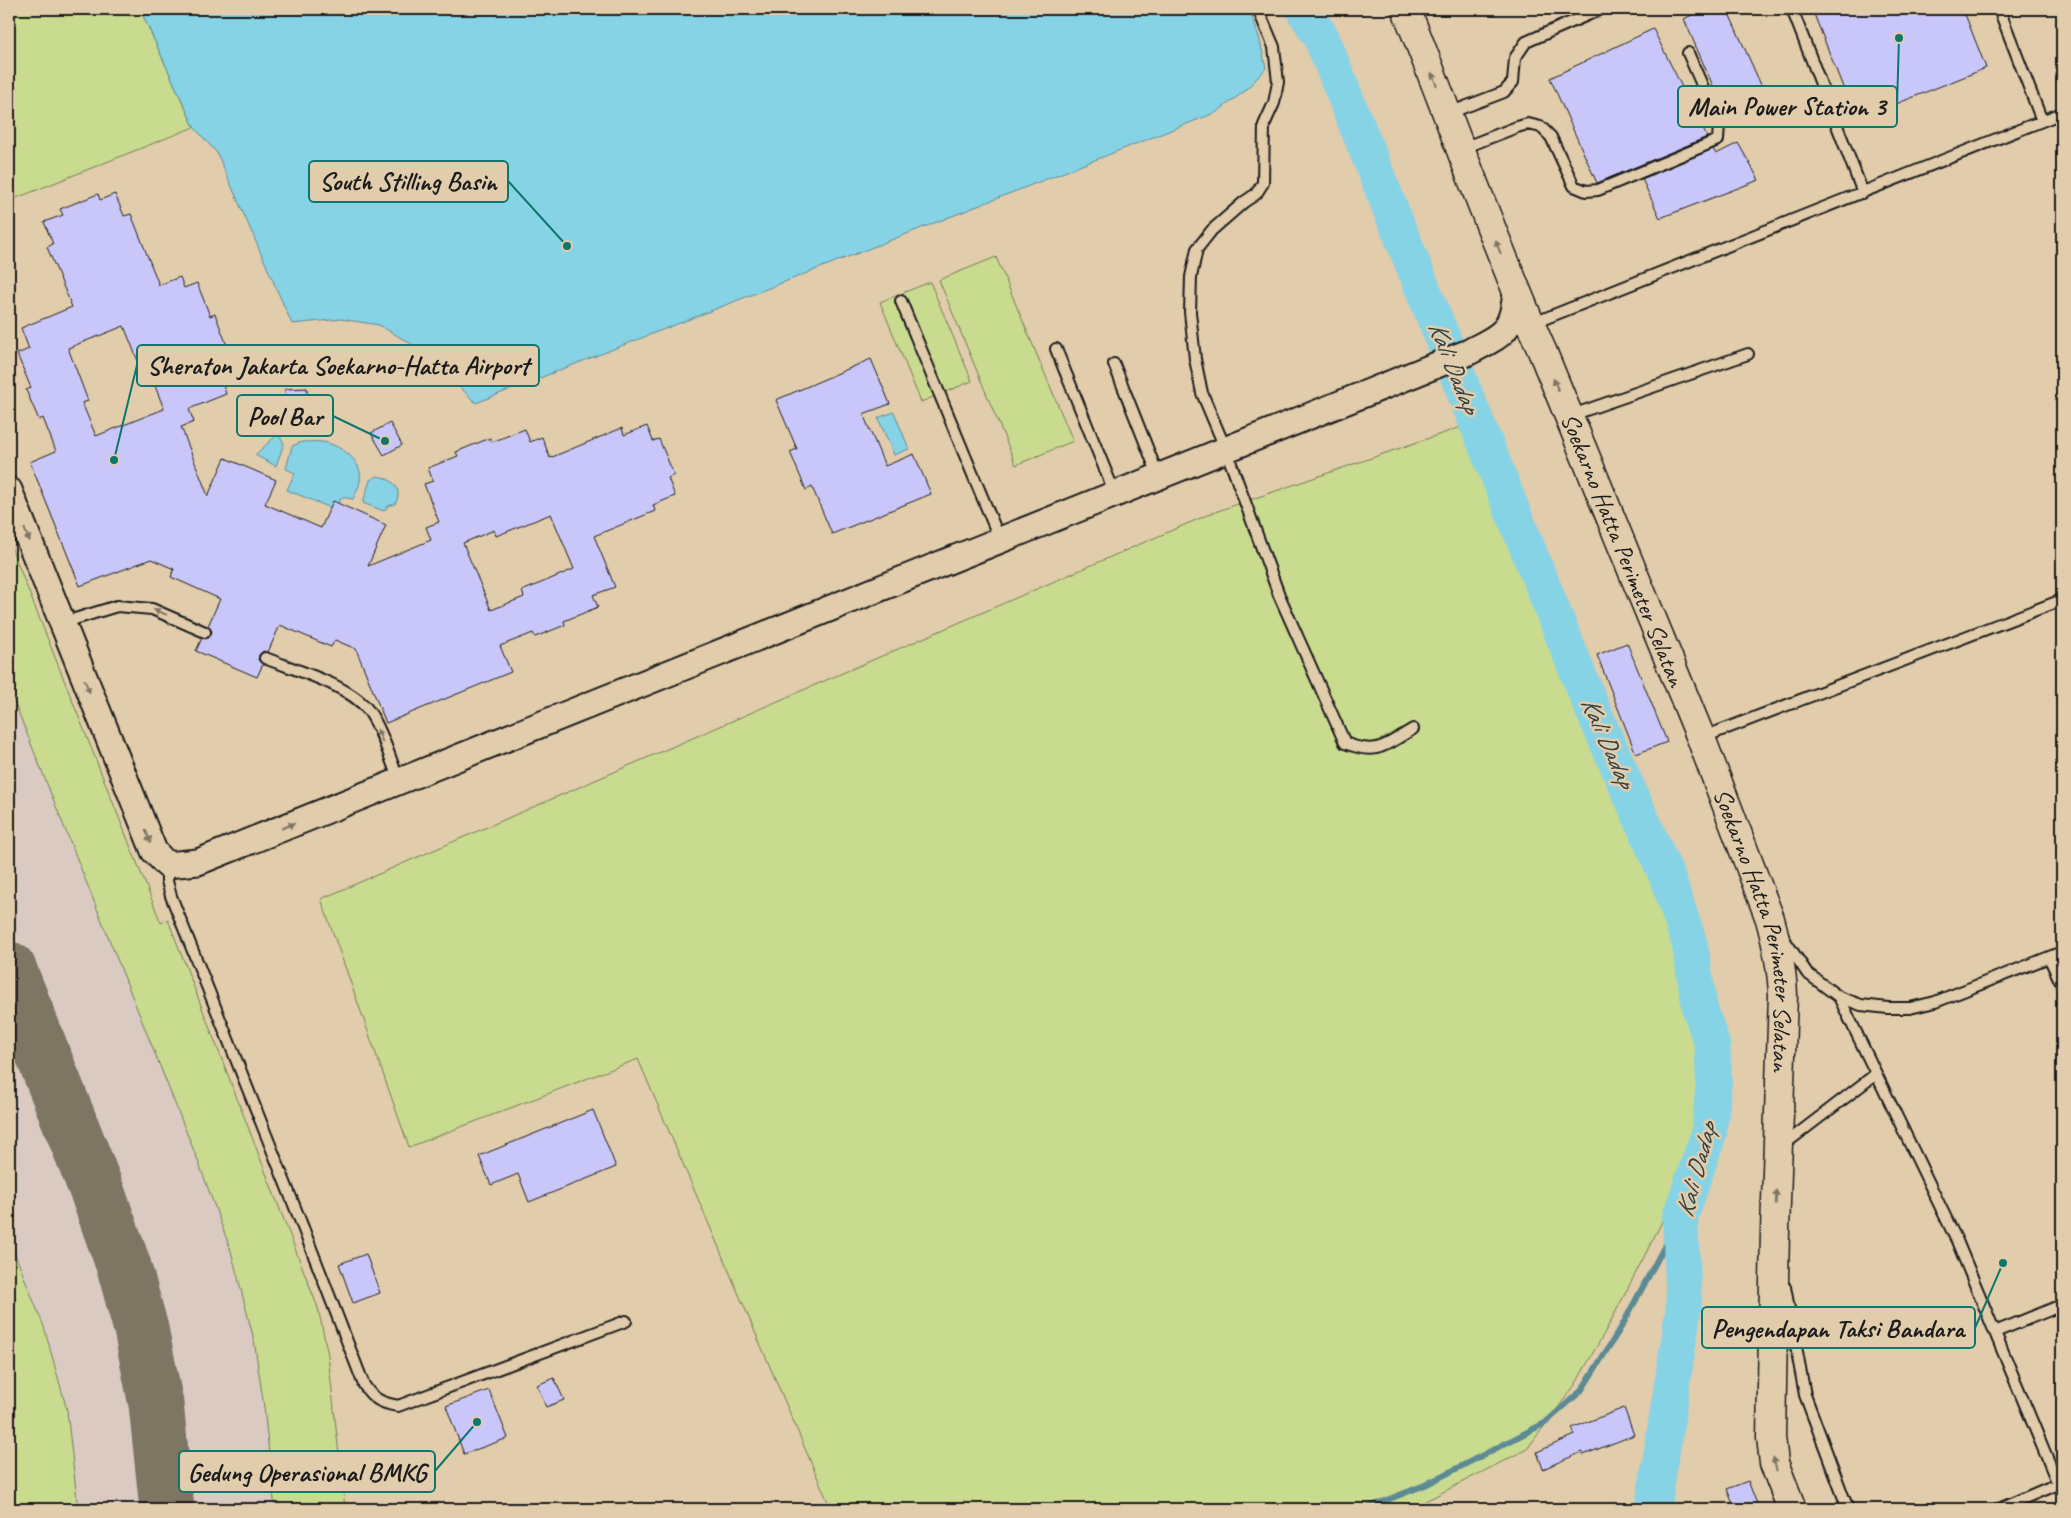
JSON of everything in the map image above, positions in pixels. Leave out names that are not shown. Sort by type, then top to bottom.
[{"type":"main road","points":[[1406,9],[1448,113],[1459,150],[1516,292]]},
{"type":"main road","name":"Soekarno Hatta Perimeter Selatan","points":[[1516,292],[1543,353],[1701,738],[1770,919],[1780,956],[1783,982],[1771,1437],[1774,1463],[1792,1509]]},
{"type":"street","points":[[9,490],[154,851],[167,865],[198,862],[1116,495],[1158,475],[1226,450],[1469,352],[1498,337],[1510,326],[1516,292]]},
{"type":"lane","points":[[1258,9],[1274,47],[1278,82],[1274,104],[1264,125],[1263,183],[1256,194],[1212,230],[1197,249],[1191,277],[1190,312],[1195,360],[1202,393],[1226,450],[1279,595],[1345,743],[1362,750],[1375,750],[1413,729]]},
{"type":"lane","points":[[1448,113],[1504,92],[1513,82],[1515,58],[1526,42],[1601,9]]},
{"type":"lane","points":[[1792,9],[1863,193]]},
{"type":"lane","points":[[1999,9],[2042,121]]},
{"type":"lane","points":[[1459,150],[1517,127],[1528,124],[1541,127],[1551,137],[1574,186],[1586,191],[1598,190],[1718,140],[1719,124],[1688,53]]},
{"type":"lane","points":[[1530,325],[2062,113]]},
{"type":"lane","points":[[901,301],[1000,540]]},
{"type":"lane","points":[[1056,349],[1116,495]]},
{"type":"lane","points":[[1568,416],[1748,354]]},
{"type":"lane","points":[[1114,364],[1158,475]]},
{"type":"lane","points":[[1701,738],[2062,600]]},
{"type":"lane","points":[[62,623],[117,606],[152,609],[205,632]]},
{"type":"lane","points":[[266,658],[345,690],[357,699],[369,711],[399,781]]},
{"type":"lane","points":[[167,865],[167,881],[171,896],[364,1385],[372,1397],[384,1403],[398,1406],[626,1320]]},
{"type":"lane","points":[[1770,919],[1807,973],[1839,997],[1861,1005],[1910,1008],[1936,1002],[2062,952]]},
{"type":"lane","points":[[2049,957],[2062,985]]},
{"type":"lane","points":[[1839,997],[1957,1241],[2060,1483],[1999,1509]]},
{"type":"lane","points":[[1778,1149],[1876,1074]]},
{"type":"lane","points":[[1775,1231],[1805,1395],[1848,1509]]},
{"type":"lane","points":[[1995,1332],[2062,1305]]},
{"type":"shaded area","points":[[9,542],[161,923],[168,920],[318,1308],[328,1355],[345,1509],[22,1509],[9,1404]]},
{"type":"green space","points":[[9,9],[140,9],[194,127],[9,201]]},
{"type":"green space","points":[[996,257],[1073,441],[1016,465],[939,280]]},
{"type":"green space","points":[[930,282],[972,381],[921,402],[880,302]]},
{"type":"green space","points":[[1467,425],[1679,945],[1702,1086],[1692,1133],[1667,1212],[1611,1321],[1575,1385],[1527,1449],[1410,1509],[831,1509],[638,1059],[409,1147],[321,899],[1212,513]]},
{"type":"green space","points":[[9,542],[161,923],[168,920],[318,1308],[328,1355],[345,1509],[275,1509],[264,1407],[254,1340],[231,1251],[198,1161],[9,689]]},
{"type":"green space","points":[[9,1239],[44,1327],[67,1410],[78,1509],[9,1509]]},
{"type":"water","points":[[140,9],[1249,9],[1259,37],[1266,68],[1246,90],[1217,112],[476,403],[422,350],[379,325],[341,319],[292,324],[217,153],[194,127]]},
{"type":"water","points":[[894,412],[909,449],[894,455],[878,418]]},
{"type":"water","points":[[278,434],[284,443],[276,466],[255,455]]},
{"type":"water","points":[[302,442],[329,443],[343,450],[354,460],[360,474],[360,481],[353,499],[341,497],[336,510],[287,490],[295,473],[286,469],[292,446]]},
{"type":"water","points":[[377,476],[392,482],[398,494],[395,504],[388,506],[384,511],[363,503],[370,480]]},
{"type":"building","points":[[1704,9],[1727,9],[1766,96],[1726,116],[1684,19]]},
{"type":"building","points":[[1812,9],[1963,9],[1986,68],[1856,120]]},
{"type":"building","points":[[1653,29],[1707,137],[1597,183],[1550,78]]},
{"type":"building","points":[[1738,143],[1759,180],[1660,218],[1642,179],[1713,149],[1716,154]]},
{"type":"building","points":[[98,194],[100,200],[115,194],[124,216],[131,214],[159,285],[180,277],[184,288],[197,283],[210,316],[215,314],[228,348],[223,350],[235,380],[223,385],[226,394],[189,409],[194,422],[181,427],[208,496],[225,458],[276,480],[265,504],[321,528],[333,501],[386,525],[368,566],[431,540],[426,527],[439,522],[424,484],[433,481],[428,468],[458,456],[456,452],[490,438],[492,442],[525,429],[530,442],[542,437],[550,458],[622,428],[624,435],[647,426],[653,441],[659,439],[674,475],[668,478],[675,496],[653,505],[655,511],[594,536],[615,587],[593,595],[598,607],[564,621],[565,625],[535,637],[533,633],[500,646],[511,672],[386,723],[356,649],[335,640],[331,647],[280,625],[268,652],[263,651],[259,655],[258,660],[263,664],[257,677],[196,651],[202,638],[206,639],[211,635],[212,631],[208,626],[220,599],[171,577],[174,569],[151,559],[80,586],[30,462],[56,451],[43,418],[39,420],[26,390],[31,388],[17,354],[29,349],[21,328],[72,307],[47,247],[53,244],[44,222],[63,215],[60,209]],"holes":[[[124,326],[146,381],[152,378],[164,409],[96,436],[82,403],[88,401],[68,348]],[[551,514],[574,569],[522,591],[524,597],[491,610],[463,543],[494,530],[496,536]]]},
{"type":"building","points":[[871,359],[890,404],[863,414],[885,466],[914,454],[931,494],[832,534],[812,487],[806,490],[790,452],[797,449],[776,400]]},
{"type":"building","points":[[307,388],[308,406],[286,407],[285,389]]},
{"type":"building","points":[[390,423],[402,445],[384,455],[371,433]]},
{"type":"building","points":[[1627,643],[1667,742],[1636,754],[1597,655]]},
{"type":"building","points":[[593,1110],[616,1167],[529,1202],[518,1174],[491,1185],[479,1156]]},
{"type":"building","points":[[366,1254],[380,1293],[353,1303],[339,1264]]},
{"type":"building","points":[[554,1378],[564,1400],[546,1407],[537,1385]]},
{"type":"building","points":[[489,1390],[508,1438],[464,1454],[446,1406]]},
{"type":"building","points":[[1624,1408],[1634,1435],[1583,1455],[1582,1452],[1543,1469],[1537,1452],[1575,1435],[1572,1428]]},
{"type":"building","points":[[1748,1481],[1759,1509],[1735,1509],[1727,1489]]},
{"type":"waterway","name":"Kali Dadap","points":[[1303,9],[1321,37],[1592,708],[1668,879],[1690,945],[1700,1009],[1712,1044],[1714,1081],[1709,1133],[1680,1217],[1684,1306],[1653,1509]]},
{"type":"waterway","points":[[1364,1509],[1425,1485],[1545,1423],[1581,1391],[1622,1326],[1680,1217]]},
{"type":"taxiway","points":[[9,969],[97,1191],[124,1267],[141,1329],[156,1404],[167,1509]]},
{"type":"place","name":"Main Power Station 3","points":[[1899,38]]},
{"type":"place","name":"South Stilling Basin","points":[[567,246]]},
{"type":"place","name":"Pool Bar","points":[[385,441]]},
{"type":"place","name":"Sheraton Jakarta Soekarno-Hatta Airport","points":[[114,460]]},
{"type":"place","name":"Pengendapan Taksi Bandara","points":[[2003,1263]]},
{"type":"place","name":"Gedung Operasional BMKG","points":[[477,1422]]}]
